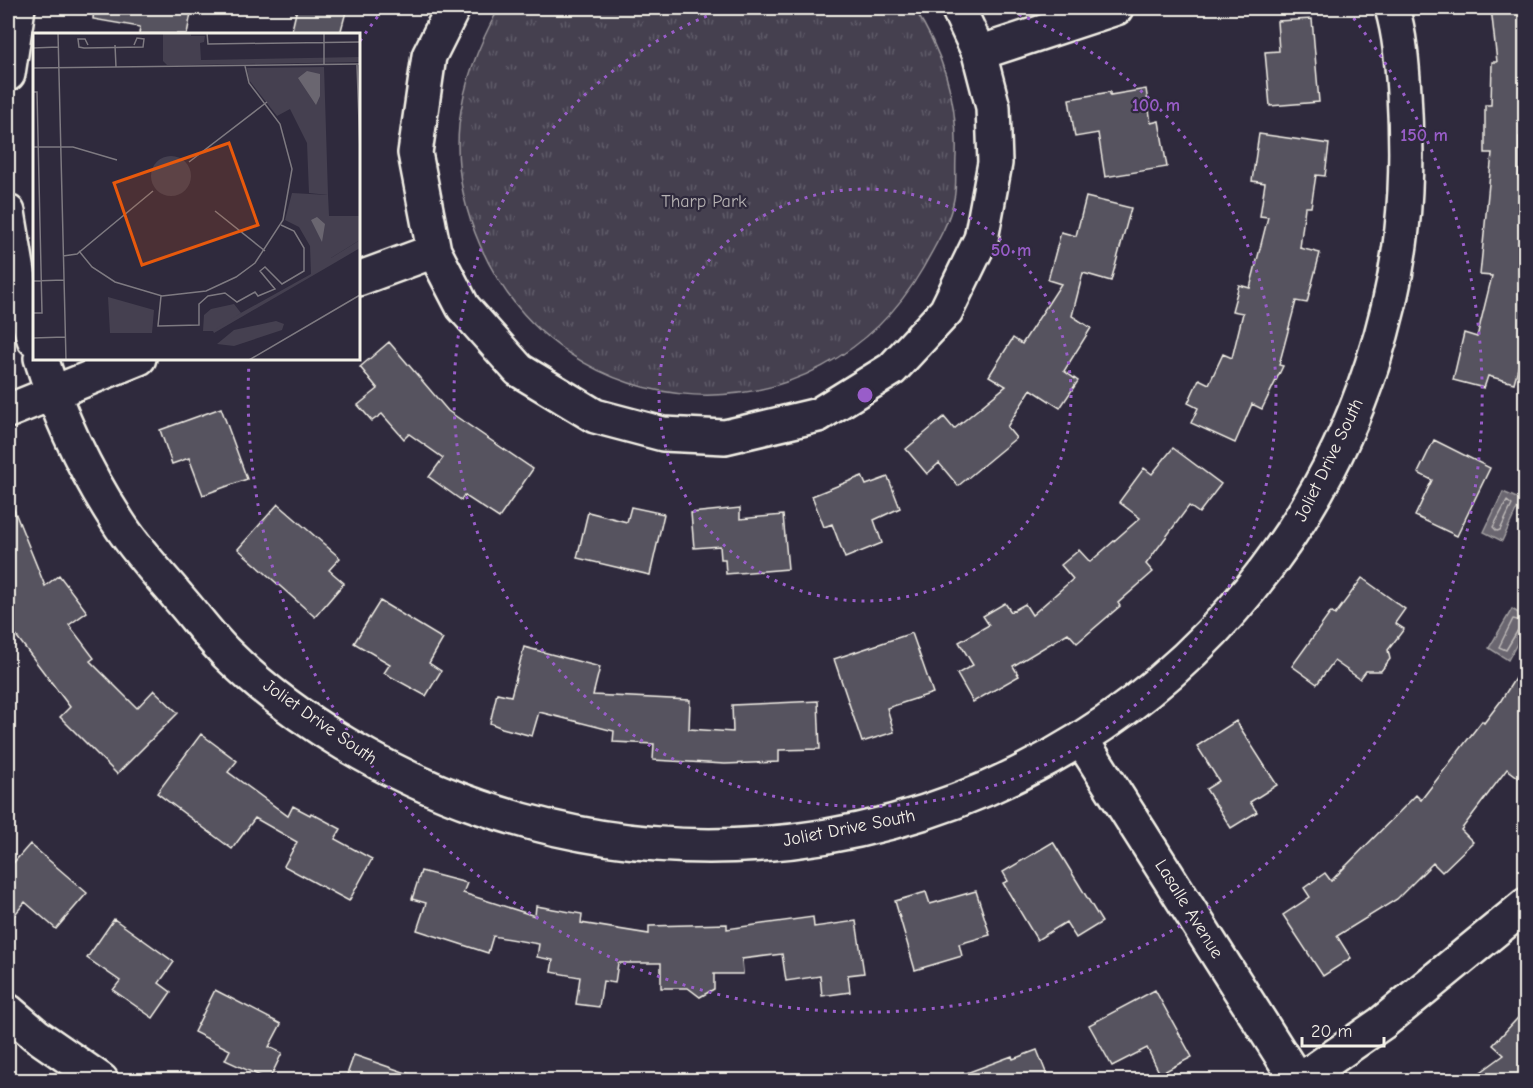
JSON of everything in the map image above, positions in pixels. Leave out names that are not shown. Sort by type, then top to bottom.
[{"type":"street","points":[[8,74],[18,8]]},
{"type":"street","points":[[453,8],[429,56],[415,153],[434,251],[463,307],[519,370],[595,416],[663,434],[725,437],[818,415],[892,369],[946,311],[981,238],[995,163],[993,107],[979,53],[958,8]]},
{"type":"street","points":[[979,53],[1116,8]]},
{"type":"street","name":"Joliet Drive South","points":[[42,360],[52,394],[89,473],[119,524],[227,654],[284,701],[375,762],[430,789],[532,825],[629,841],[724,846],[790,842],[885,825],[941,808],[987,790],[1081,739],[1157,681],[1244,599],[1300,523],[1344,436],[1382,336],[1397,276],[1403,230],[1408,155],[1400,32],[1392,8]]},
{"type":"street","points":[[8,212],[23,302],[33,336]]},
{"type":"street","points":[[360,278],[434,251]]},
{"type":"street","points":[[8,411],[52,394],[86,377],[133,360]]},
{"type":"street","name":"Lasalle Avenue","points":[[1081,739],[1298,1080]]},
{"type":"street","points":[[1298,1080],[1382,1023],[1526,905]]},
{"type":"street","points":[[8,1011],[36,1035],[101,1080]]},
{"type":"green space","name":"Tharp Park","points":[[499,8],[914,8],[941,60],[951,97],[956,136],[955,189],[952,208],[941,235],[923,268],[878,326],[822,367],[759,389],[694,395],[629,383],[570,354],[519,308],[480,245],[468,214],[461,183],[458,153],[459,124],[464,95],[472,66]]},
{"type":"water","points":[[1503,492],[1521,500],[1502,541],[1484,532]]},
{"type":"water","points":[[1512,609],[1525,617],[1525,629],[1508,660],[1489,648]]},
{"type":"building","points":[[94,8],[192,8],[187,33],[139,33],[140,27],[93,19]]},
{"type":"building","points":[[297,8],[347,8],[340,33],[291,33]]},
{"type":"building","points":[[1491,8],[1526,8],[1526,137],[1519,137],[1519,180],[1526,181],[1526,338],[1514,383],[1488,376],[1484,388],[1453,380],[1464,333],[1477,337],[1492,276],[1480,275],[1492,153],[1485,153],[1485,105],[1491,105],[1492,62],[1497,62]]},
{"type":"building","points":[[1312,19],[1319,102],[1270,106],[1265,52],[1279,51],[1277,21]]},
{"type":"building","points":[[1146,89],[1151,123],[1159,121],[1167,167],[1105,177],[1098,133],[1075,137],[1069,99]]},
{"type":"building","points":[[1259,134],[1329,144],[1325,176],[1316,175],[1311,207],[1305,207],[1300,248],[1320,253],[1307,303],[1296,301],[1279,365],[1283,366],[1262,409],[1252,404],[1235,443],[1191,423],[1198,408],[1188,403],[1199,379],[1209,384],[1223,354],[1232,358],[1243,313],[1232,311],[1239,285],[1250,288],[1268,217],[1260,216],[1265,183],[1252,181]]},
{"type":"building","points":[[1086,197],[1131,208],[1111,281],[1083,273],[1072,316],[1091,328],[1064,371],[1078,381],[1060,408],[1031,389],[1007,427],[1016,438],[958,486],[939,463],[927,474],[906,449],[944,417],[954,429],[1006,386],[989,376],[1013,338],[1022,344],[1061,284],[1048,280],[1061,232],[1076,236]]},
{"type":"building","points":[[389,342],[448,411],[533,469],[499,518],[464,495],[461,500],[429,477],[443,458],[409,434],[404,439],[382,414],[372,421],[358,405],[378,389],[360,367]]},
{"type":"building","points":[[221,408],[247,479],[203,495],[189,458],[172,464],[160,430]]},
{"type":"building","points":[[1434,440],[1490,468],[1457,536],[1415,516],[1432,480],[1418,473]]},
{"type":"building","points":[[1173,448],[1221,484],[1199,513],[1189,506],[1146,564],[1153,572],[1118,603],[1120,606],[1077,643],[1068,633],[1013,666],[1019,676],[973,702],[957,674],[973,665],[959,642],[989,625],[983,616],[1005,603],[1011,612],[1025,604],[1032,615],[1073,579],[1061,565],[1079,550],[1090,562],[1140,518],[1119,502],[1144,468],[1152,474]]},
{"type":"building","points":[[862,476],[866,485],[888,477],[900,508],[874,520],[882,543],[845,558],[832,524],[824,527],[812,496]]},
{"type":"building","points":[[8,495],[45,586],[59,575],[87,612],[69,625],[94,658],[90,661],[137,708],[154,690],[178,713],[117,774],[60,717],[70,707],[8,625]]},
{"type":"building","points":[[278,504],[340,558],[329,570],[344,583],[315,617],[238,549]]},
{"type":"building","points":[[631,507],[664,514],[650,575],[577,558],[588,512],[627,522]]},
{"type":"building","points":[[740,508],[740,519],[783,515],[788,569],[726,574],[725,559],[721,559],[720,546],[694,548],[691,513]]},
{"type":"building","points":[[1362,578],[1405,609],[1395,623],[1404,629],[1388,650],[1390,659],[1381,671],[1366,671],[1360,679],[1334,661],[1317,684],[1292,666],[1331,612],[1335,615]]},
{"type":"building","points":[[380,601],[443,639],[429,663],[441,671],[426,696],[384,673],[390,664],[354,643]]},
{"type":"building","points":[[912,633],[933,693],[887,708],[894,732],[862,742],[834,659]]},
{"type":"building","points":[[524,647],[600,667],[593,695],[690,700],[689,729],[733,732],[732,705],[818,701],[820,749],[779,750],[779,762],[725,764],[653,760],[654,744],[613,742],[614,731],[539,712],[532,736],[502,728],[490,723],[497,693],[511,696]]},
{"type":"building","points":[[1526,661],[1526,783],[1507,769],[1461,830],[1473,842],[1442,872],[1433,863],[1397,899],[1337,936],[1351,958],[1323,976],[1283,915],[1310,897],[1304,888],[1325,873],[1331,881],[1416,795],[1421,800],[1482,721],[1484,723],[1500,702]]},
{"type":"building","points":[[1236,721],[1277,785],[1250,802],[1257,812],[1231,828],[1206,789],[1219,781],[1197,746]]},
{"type":"building","points":[[201,734],[237,761],[228,772],[288,816],[293,806],[310,815],[311,813],[341,829],[335,839],[372,859],[349,901],[284,866],[297,842],[255,818],[232,849],[157,793]]},
{"type":"building","points":[[1053,842],[1102,922],[1076,938],[1066,922],[1037,940],[1003,883],[1008,881],[1003,872]]},
{"type":"building","points":[[30,844],[87,893],[56,929],[25,902],[8,923],[8,869]]},
{"type":"building","points":[[421,871],[467,883],[463,893],[535,916],[536,906],[582,914],[581,923],[649,934],[649,926],[727,924],[727,929],[813,917],[814,927],[856,921],[864,973],[848,975],[850,992],[822,996],[820,976],[786,981],[782,954],[742,959],[743,974],[714,974],[714,989],[700,997],[688,988],[661,988],[661,963],[618,963],[615,983],[603,981],[599,1007],[576,1004],[580,977],[551,972],[553,960],[537,957],[539,944],[493,936],[488,953],[417,930],[426,903],[412,899]]},
{"type":"building","points":[[976,891],[990,935],[959,944],[962,956],[915,970],[895,901],[926,892],[930,904]]},
{"type":"building","points":[[114,919],[174,962],[159,983],[171,992],[153,1018],[113,990],[120,981],[87,958]]},
{"type":"building","points":[[215,990],[281,1024],[269,1047],[282,1053],[269,1080],[225,1060],[230,1050],[194,1032]]},
{"type":"building","points":[[1155,990],[1192,1057],[1160,1074],[1147,1048],[1112,1066],[1089,1025]]},
{"type":"building","points":[[1526,1009],[1526,1080],[1470,1080],[1504,1055],[1493,1045]]},
{"type":"building","points":[[1037,1050],[1049,1080],[953,1080],[953,1078],[1012,1056],[1013,1059]]},
{"type":"building","points":[[354,1055],[418,1077],[417,1080],[345,1080]]}]
